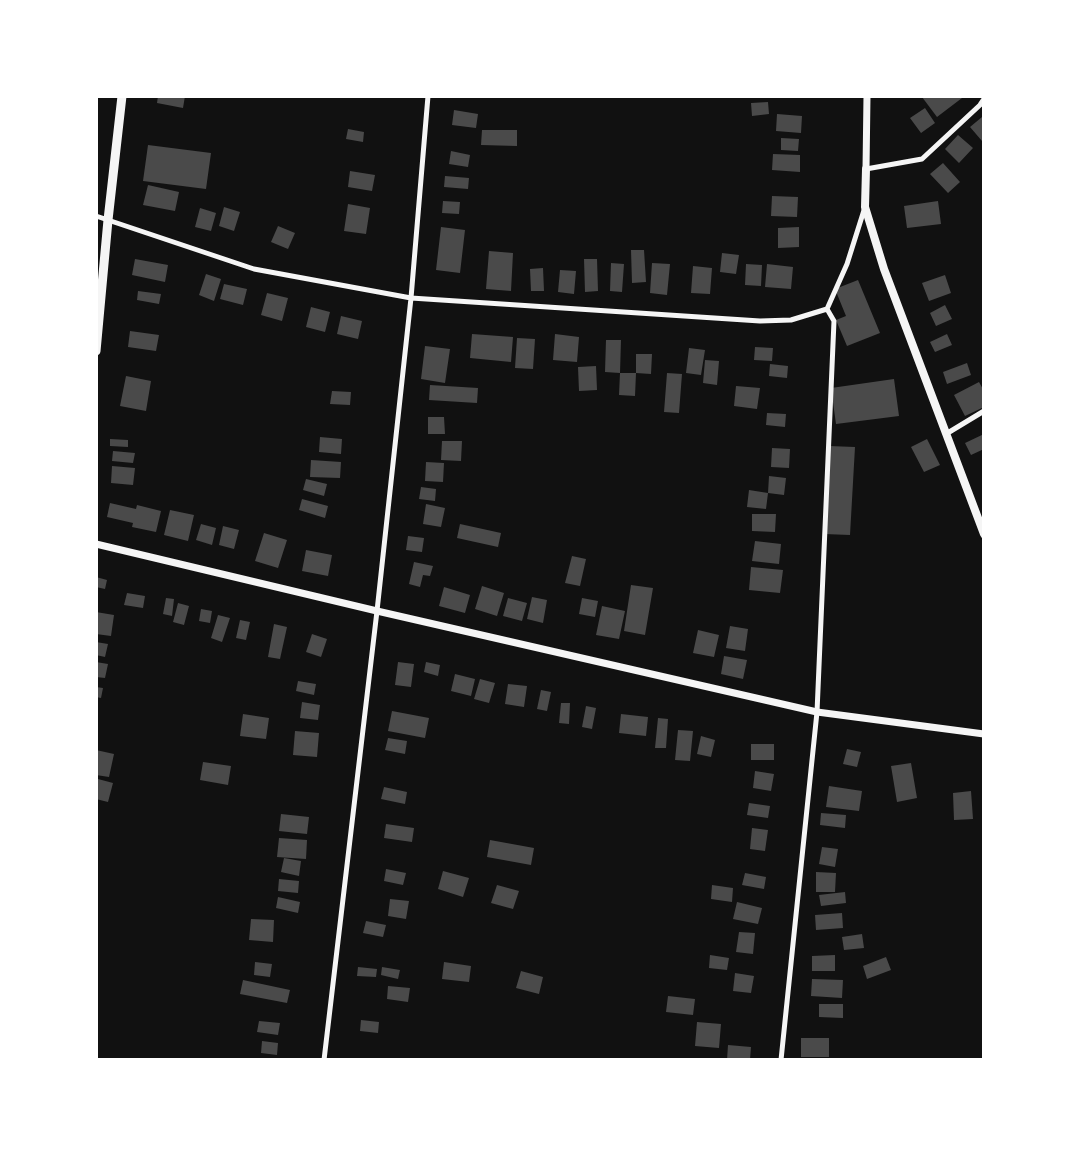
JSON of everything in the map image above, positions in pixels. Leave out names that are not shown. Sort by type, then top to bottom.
[{"type":"main road","points":[[96,351],[122,96]]},
{"type":"main road","points":[[866,169],[865,207],[884,269],[984,534]]},
{"type":"street","points":[[324,1060],[377,611],[411,298],[428,96]]},
{"type":"street","points":[[867,96],[866,169],[922,158],[980,105],[984,99]]},
{"type":"street","points":[[96,216],[254,269],[411,298],[760,321],[791,320],[827,309],[847,264],[865,207]]},
{"type":"street","points":[[781,1060],[817,712],[834,322],[827,309]]},
{"type":"street","points":[[946,434],[984,411]]},
{"type":"street","points":[[96,544],[817,712],[984,734]]},
{"type":"building","points":[[158,96],[185,96],[183,108],[157,103]]},
{"type":"building","points":[[960,96],[962,98],[937,117],[922,97]]},
{"type":"building","points":[[768,102],[769,114],[752,116],[751,103]]},
{"type":"building","points":[[925,108],[935,123],[921,133],[910,118]]},
{"type":"building","points":[[454,110],[478,114],[476,128],[452,125]]},
{"type":"building","points":[[777,114],[802,116],[801,133],[776,131]]},
{"type":"building","points":[[982,117],[984,119],[982,141],[970,127]]},
{"type":"building","points":[[348,129],[364,132],[363,142],[346,139]]},
{"type":"building","points":[[482,130],[517,130],[517,146],[481,145]]},
{"type":"building","points":[[958,135],[973,148],[959,163],[945,149]]},
{"type":"building","points":[[781,138],[799,139],[798,151],[781,150]]},
{"type":"building","points":[[148,145],[211,153],[206,189],[143,181]]},
{"type":"building","points":[[451,151],[470,155],[468,167],[449,164]]},
{"type":"building","points":[[773,154],[800,155],[800,172],[772,170]]},
{"type":"building","points":[[943,163],[960,182],[948,193],[930,174]]},
{"type":"building","points":[[350,171],[375,175],[372,191],[348,187]]},
{"type":"building","points":[[445,176],[469,178],[468,189],[444,187]]},
{"type":"building","points":[[148,185],[179,192],[175,211],[143,205]]},
{"type":"building","points":[[772,196],[798,197],[797,217],[771,216]]},
{"type":"building","points":[[443,201],[460,202],[459,214],[442,213]]},
{"type":"building","points":[[938,201],[941,224],[907,228],[904,206]]},
{"type":"building","points":[[348,204],[370,208],[366,234],[344,231]]},
{"type":"building","points":[[224,207],[240,212],[234,231],[219,226]]},
{"type":"building","points":[[200,208],[216,213],[211,231],[195,227]]},
{"type":"building","points":[[278,226],[295,233],[288,249],[271,242]]},
{"type":"building","points":[[441,227],[465,230],[460,273],[436,270]]},
{"type":"building","points":[[799,227],[799,247],[778,248],[778,228]]},
{"type":"building","points":[[631,250],[644,250],[646,282],[632,283]]},
{"type":"building","points":[[489,251],[513,253],[511,291],[486,289]]},
{"type":"building","points":[[722,253],[739,255],[736,274],[720,272]]},
{"type":"building","points":[[135,259],[168,265],[165,282],[132,275]]},
{"type":"building","points":[[584,259],[597,259],[598,291],[585,292]]},
{"type":"building","points":[[611,263],[624,264],[622,292],[610,291]]},
{"type":"building","points":[[652,263],[670,264],[667,295],[650,293]]},
{"type":"building","points":[[746,264],[762,265],[761,286],[745,285]]},
{"type":"building","points":[[767,264],[793,267],[791,289],[765,287]]},
{"type":"building","points":[[693,266],[712,268],[710,294],[691,293]]},
{"type":"building","points":[[543,268],[544,291],[531,291],[530,269]]},
{"type":"building","points":[[560,270],[576,271],[574,294],[558,292]]},
{"type":"building","points":[[206,274],[221,279],[214,301],[199,295]]},
{"type":"building","points":[[945,275],[951,293],[929,301],[922,283]]},
{"type":"building","points":[[858,280],[880,333],[847,346],[836,320],[846,316],[835,289]]},
{"type":"building","points":[[224,284],[247,289],[243,305],[220,299]]},
{"type":"building","points":[[138,291],[161,294],[159,304],[137,300]]},
{"type":"building","points":[[267,293],[288,298],[282,321],[261,315]]},
{"type":"building","points":[[945,305],[952,319],[936,326],[930,313]]},
{"type":"building","points":[[311,307],[330,312],[325,332],[306,327]]},
{"type":"building","points":[[341,316],[362,321],[358,339],[337,334]]},
{"type":"building","points":[[130,331],[159,335],[156,351],[128,347]]},
{"type":"building","points":[[472,334],[513,337],[511,362],[470,358]]},
{"type":"building","points":[[555,334],[579,337],[577,362],[553,360]]},
{"type":"building","points":[[947,334],[952,345],[935,352],[930,342]]},
{"type":"building","points":[[517,338],[535,339],[533,369],[515,368]]},
{"type":"building","points":[[606,340],[621,340],[620,373],[605,372]]},
{"type":"building","points":[[425,346],[450,349],[445,383],[421,379]]},
{"type":"building","points":[[755,347],[773,348],[772,361],[754,360]]},
{"type":"building","points":[[689,348],[705,350],[701,375],[686,373]]},
{"type":"building","points":[[636,354],[652,354],[651,374],[636,373]]},
{"type":"building","points":[[705,360],[719,361],[717,385],[703,383]]},
{"type":"building","points":[[967,363],[971,375],[947,384],[943,372]]},
{"type":"building","points":[[770,364],[788,366],[787,378],[769,376]]},
{"type":"building","points":[[596,366],[597,390],[579,391],[578,367]]},
{"type":"building","points":[[620,373],[636,373],[635,396],[619,395]]},
{"type":"building","points":[[667,373],[682,374],[679,413],[664,412]]},
{"type":"building","points":[[126,376],[151,381],[146,411],[120,406]]},
{"type":"building","points":[[894,379],[899,416],[836,424],[831,388]]},
{"type":"building","points":[[979,382],[984,391],[984,407],[965,416],[954,395]]},
{"type":"building","points":[[430,385],[478,388],[477,403],[429,400]]},
{"type":"building","points":[[736,386],[760,388],[757,409],[734,406]]},
{"type":"building","points":[[332,391],[351,392],[350,405],[330,404]]},
{"type":"building","points":[[767,413],[786,414],[785,427],[766,425]]},
{"type":"building","points":[[428,417],[444,417],[445,434],[428,434]]},
{"type":"building","points":[[984,434],[984,449],[971,455],[965,443]]},
{"type":"building","points":[[320,437],[342,439],[341,454],[319,452]]},
{"type":"building","points":[[110,439],[128,440],[128,447],[110,446]]},
{"type":"building","points":[[927,439],[940,465],[924,472],[911,447]]},
{"type":"building","points":[[442,441],[462,441],[461,461],[441,460]]},
{"type":"building","points":[[829,446],[855,447],[850,535],[824,534]]},
{"type":"building","points":[[772,448],[790,449],[789,468],[771,467]]},
{"type":"building","points":[[113,451],[135,453],[133,463],[112,461]]},
{"type":"building","points":[[311,460],[341,462],[340,478],[310,477]]},
{"type":"building","points":[[426,462],[444,463],[443,482],[425,481]]},
{"type":"building","points":[[112,466],[135,468],[133,485],[111,483]]},
{"type":"building","points":[[769,476],[786,478],[784,495],[768,493]]},
{"type":"building","points":[[306,479],[327,484],[324,496],[303,490]]},
{"type":"building","points":[[421,487],[436,489],[435,501],[419,499]]},
{"type":"building","points":[[749,490],[768,493],[766,509],[747,507]]},
{"type":"building","points":[[302,499],[328,506],[325,518],[299,510]]},
{"type":"building","points":[[110,503],[136,509],[137,505],[161,511],[156,532],[132,527],[133,523],[107,517]]},
{"type":"building","points":[[426,504],[445,508],[441,527],[423,524]]},
{"type":"building","points":[[170,510],[194,515],[188,541],[164,535]]},
{"type":"building","points":[[752,514],[776,514],[775,532],[752,531]]},
{"type":"building","points":[[201,524],[216,528],[212,545],[196,540]]},
{"type":"building","points":[[460,524],[501,533],[498,547],[457,538]]},
{"type":"building","points":[[223,526],[239,530],[234,549],[219,545]]},
{"type":"building","points":[[264,533],[287,540],[278,568],[255,561]]},
{"type":"building","points":[[408,536],[424,538],[422,552],[406,550]]},
{"type":"building","points":[[755,541],[781,544],[779,564],[752,561]]},
{"type":"building","points":[[306,550],[332,555],[328,576],[302,571]]},
{"type":"building","points":[[572,556],[586,559],[580,586],[565,583]]},
{"type":"building","points":[[414,562],[433,566],[430,576],[423,575],[420,587],[409,584]]},
{"type":"building","points":[[751,567],[783,570],[780,593],[749,590]]},
{"type":"building","points":[[96,577],[107,580],[105,589],[96,587]]},
{"type":"building","points":[[631,585],[653,588],[645,635],[624,631]]},
{"type":"building","points":[[482,586],[504,593],[497,616],[475,609]]},
{"type":"building","points":[[444,587],[470,595],[465,613],[439,606]]},
{"type":"building","points":[[127,593],[145,596],[143,608],[124,605]]},
{"type":"building","points":[[532,597],[547,600],[543,623],[527,619]]},
{"type":"building","points":[[166,598],[174,599],[172,616],[163,614]]},
{"type":"building","points":[[508,598],[527,603],[522,621],[503,616]]},
{"type":"building","points":[[582,598],[598,601],[595,617],[579,614]]},
{"type":"building","points":[[178,603],[189,606],[184,625],[173,622]]},
{"type":"building","points":[[602,606],[625,611],[619,639],[596,635]]},
{"type":"building","points":[[201,609],[212,611],[210,623],[199,621]]},
{"type":"building","points":[[96,612],[114,615],[111,636],[96,634]]},
{"type":"building","points":[[218,615],[230,618],[222,642],[211,638]]},
{"type":"building","points":[[240,620],[250,622],[246,640],[236,638]]},
{"type":"building","points":[[274,624],[287,627],[280,659],[268,657]]},
{"type":"building","points":[[730,626],[748,629],[745,651],[726,648]]},
{"type":"building","points":[[698,630],[719,635],[714,657],[693,653]]},
{"type":"building","points":[[312,634],[327,639],[321,657],[306,652]]},
{"type":"building","points":[[96,642],[108,644],[105,657],[96,655]]},
{"type":"building","points":[[724,656],[747,660],[743,679],[721,674]]},
{"type":"building","points":[[96,662],[108,664],[105,678],[96,677]]},
{"type":"building","points":[[398,662],[414,664],[411,687],[395,685]]},
{"type":"building","points":[[426,662],[440,665],[438,676],[424,672]]},
{"type":"building","points":[[455,674],[475,679],[471,696],[451,691]]},
{"type":"building","points":[[480,679],[495,683],[489,703],[474,699]]},
{"type":"building","points":[[298,681],[316,684],[314,695],[296,691]]},
{"type":"building","points":[[508,684],[527,686],[524,707],[505,704]]},
{"type":"building","points":[[96,687],[103,688],[101,698],[96,697]]},
{"type":"building","points":[[541,690],[551,692],[547,711],[537,709]]},
{"type":"building","points":[[302,702],[320,705],[318,720],[300,718]]},
{"type":"building","points":[[561,703],[570,703],[569,724],[559,723]]},
{"type":"building","points":[[586,706],[596,708],[592,729],[582,727]]},
{"type":"building","points":[[392,711],[429,718],[425,738],[388,731]]},
{"type":"building","points":[[243,714],[269,718],[266,739],[240,736]]},
{"type":"building","points":[[621,714],[648,717],[646,736],[619,733]]},
{"type":"building","points":[[658,718],[668,719],[666,748],[655,748]]},
{"type":"building","points":[[678,730],[693,731],[690,761],[675,760]]},
{"type":"building","points":[[295,731],[319,733],[317,757],[293,755]]},
{"type":"building","points":[[701,736],[715,740],[711,757],[697,754]]},
{"type":"building","points":[[388,738],[407,741],[405,754],[385,750]]},
{"type":"building","points":[[751,744],[774,744],[774,760],[751,760]]},
{"type":"building","points":[[847,749],[861,752],[857,767],[843,764]]},
{"type":"building","points":[[96,750],[114,754],[109,777],[96,775]]},
{"type":"building","points":[[203,762],[231,766],[228,785],[200,780]]},
{"type":"building","points":[[911,763],[917,798],[897,802],[891,766]]},
{"type":"building","points":[[755,771],[774,774],[771,791],[753,788]]},
{"type":"building","points":[[98,779],[113,783],[108,802],[96,799]]},
{"type":"building","points":[[829,786],[862,791],[859,811],[826,807]]},
{"type":"building","points":[[384,787],[407,792],[405,804],[381,799]]},
{"type":"building","points":[[971,791],[973,819],[954,820],[953,793]]},
{"type":"building","points":[[749,803],[770,806],[768,818],[747,815]]},
{"type":"building","points":[[821,813],[846,815],[845,828],[820,825]]},
{"type":"building","points":[[281,814],[309,817],[307,834],[279,831]]},
{"type":"building","points":[[386,824],[414,828],[412,842],[384,838]]},
{"type":"building","points":[[752,828],[768,830],[765,851],[750,849]]},
{"type":"building","points":[[279,838],[307,840],[306,859],[277,857]]},
{"type":"building","points":[[490,840],[534,848],[531,865],[487,857]]},
{"type":"building","points":[[822,847],[838,849],[835,867],[819,864]]},
{"type":"building","points":[[284,858],[301,861],[299,876],[281,872]]},
{"type":"building","points":[[386,869],[406,873],[403,885],[384,881]]},
{"type":"building","points":[[443,871],[469,878],[463,897],[438,889]]},
{"type":"building","points":[[816,872],[836,873],[835,892],[816,892]]},
{"type":"building","points":[[745,873],[766,877],[764,889],[742,885]]},
{"type":"building","points":[[279,879],[299,881],[298,893],[278,891]]},
{"type":"building","points":[[497,885],[519,891],[513,909],[491,903]]},
{"type":"building","points":[[712,885],[733,888],[732,902],[711,899]]},
{"type":"building","points":[[845,892],[846,903],[821,906],[819,895]]},
{"type":"building","points":[[278,897],[300,902],[298,913],[276,908]]},
{"type":"building","points":[[390,899],[409,901],[406,919],[388,916]]},
{"type":"building","points":[[737,902],[762,908],[758,924],[733,919]]},
{"type":"building","points":[[842,913],[843,928],[816,930],[815,915]]},
{"type":"building","points":[[251,919],[274,920],[273,942],[249,940]]},
{"type":"building","points":[[366,921],[386,925],[383,937],[363,933]]},
{"type":"building","points":[[739,932],[755,933],[753,954],[736,952]]},
{"type":"building","points":[[862,934],[864,948],[844,950],[842,937]]},
{"type":"building","points":[[710,955],[729,958],[727,970],[709,968]]},
{"type":"building","points":[[835,955],[835,971],[812,971],[812,956]]},
{"type":"building","points":[[886,957],[891,970],[867,979],[863,966]]},
{"type":"building","points":[[255,962],[272,964],[270,977],[254,975]]},
{"type":"building","points":[[444,962],[471,966],[469,982],[442,979]]},
{"type":"building","points":[[358,967],[377,969],[376,977],[357,976]]},
{"type":"building","points":[[382,967],[400,970],[398,979],[381,975]]},
{"type":"building","points":[[521,971],[543,977],[539,994],[516,988]]},
{"type":"building","points":[[735,973],[754,976],[751,993],[733,991]]},
{"type":"building","points":[[812,979],[843,980],[842,998],[811,996]]},
{"type":"building","points":[[243,980],[290,990],[287,1003],[240,994]]},
{"type":"building","points":[[388,986],[410,988],[408,1002],[387,999]]},
{"type":"building","points":[[668,996],[695,999],[693,1015],[666,1012]]},
{"type":"building","points":[[819,1004],[843,1004],[843,1018],[819,1017]]},
{"type":"building","points":[[361,1020],[379,1022],[378,1033],[360,1031]]},
{"type":"building","points":[[259,1021],[280,1023],[278,1035],[257,1032]]},
{"type":"building","points":[[697,1022],[721,1024],[719,1048],[695,1046]]},
{"type":"building","points":[[801,1038],[829,1038],[829,1057],[801,1057]]},
{"type":"building","points":[[262,1041],[278,1043],[277,1055],[261,1053]]},
{"type":"building","points":[[728,1045],[751,1047],[750,1060],[727,1060]]}]
